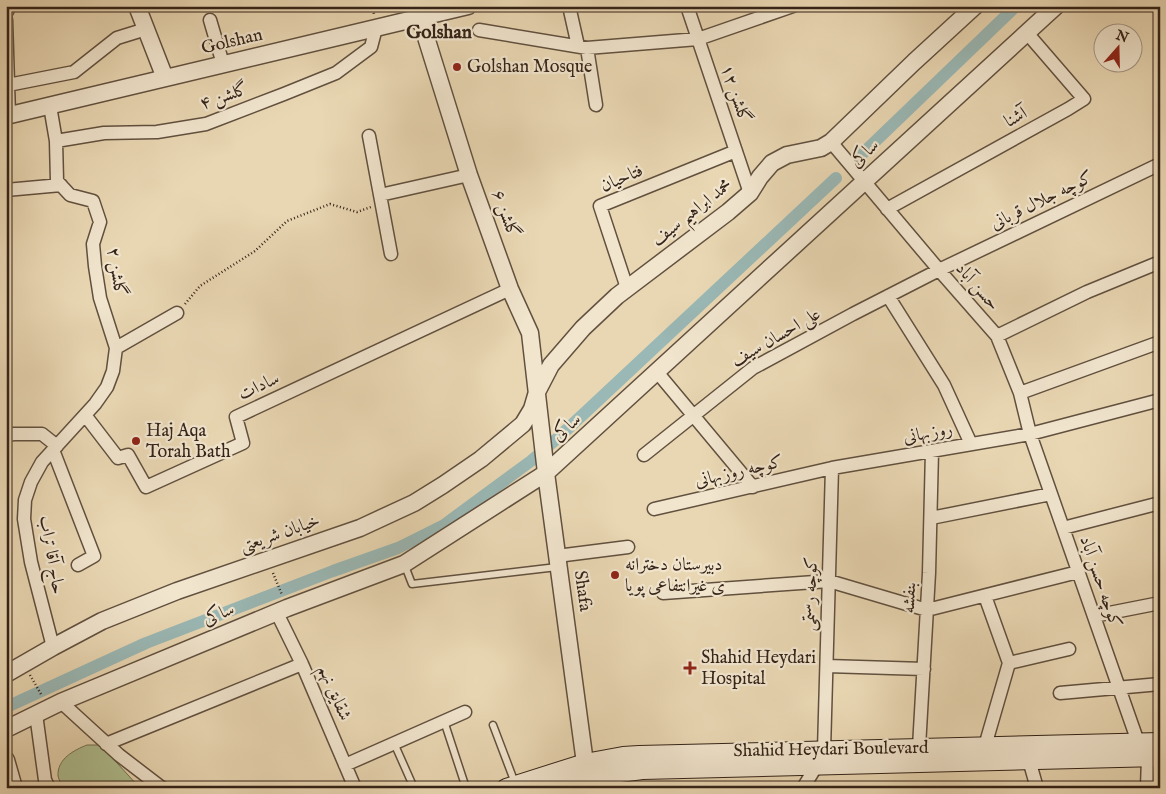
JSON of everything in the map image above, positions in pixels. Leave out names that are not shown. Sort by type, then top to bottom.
[{"type":"main road","name":"Shahid Heydari Boulevard","points":[[821,758],[1029,760],[1146,753],[1160,742]]},
{"type":"main road","name":"Shahid Heydari Boulevard","points":[[511,786],[642,770],[821,758],[919,748],[985,746],[1146,753]]},
{"type":"main road","name":"Shahid Heydari Boulevard","points":[[559,788],[588,777]]},
{"type":"street","points":[[6,13],[10,6]]},
{"type":"street","points":[[137,6],[165,78]]},
{"type":"street","points":[[569,6],[582,47],[596,105]]},
{"type":"street","name":"گلشن ۱۲","points":[[687,6],[750,193]]},
{"type":"street","points":[[479,30],[582,47],[698,39],[793,6]]},
{"type":"street","name":"محمد ابراهیم سیف","points":[[537,392],[551,365],[576,336],[617,296],[728,212],[750,193],[772,163],[787,155],[821,148],[830,142],[975,6]]},
{"type":"street","name":"ساکی","points":[[6,729],[61,702],[280,607],[287,608],[404,564],[546,468],[657,372],[1056,6]]},
{"type":"street","name":"Golshan","points":[[8,116],[420,18],[443,9],[464,7]]},
{"type":"street","name":"گلشن ۶","points":[[420,18],[470,175],[510,289],[530,333],[541,425]]},
{"type":"street","points":[[6,20],[8,116]]},
{"type":"street","points":[[210,20],[223,64]]},
{"type":"street","name":"گلشن ۴","points":[[56,141],[104,133],[158,132],[206,124],[336,73],[371,47],[376,28]]},
{"type":"street","points":[[8,85],[74,72],[117,38],[146,29]]},
{"type":"street","name":"آشنا","points":[[887,209],[1084,99],[1027,33]]},
{"type":"street","points":[[50,106],[56,141],[57,180],[61,185]]},
{"type":"street","points":[[369,136],[391,254]]},
{"type":"street","name":"حسن آباد","points":[[830,142],[997,336],[1020,393],[1030,434]]},
{"type":"street","name":"فتاحیان","points":[[627,288],[600,206],[736,151]]},
{"type":"street","name":"کوچه جلال قربانی","points":[[939,270],[1160,164]]},
{"type":"street","points":[[381,199],[470,175]]},
{"type":"street","points":[[6,190],[61,185]]},
{"type":"street","name":"گلشن ۲","points":[[61,185],[70,195],[93,201],[100,222],[93,244],[94,266],[100,298],[116,348]]},
{"type":"street","points":[[997,336],[1087,292],[1160,262]]},
{"type":"street","name":"علی احسان سیف","points":[[644,455],[753,368],[939,270]]},
{"type":"street","name":"سادات","points":[[85,415],[118,458],[128,456],[146,487],[243,443],[236,417],[510,289]]},
{"type":"street","points":[[888,296],[944,385],[971,444]]},
{"type":"street","points":[[116,348],[177,313]]},
{"type":"street","points":[[1020,393],[1160,342]]},
{"type":"street","name":"حاج آقا تراب","points":[[53,647],[30,562],[24,519],[25,500],[31,482],[42,462],[95,404],[107,388],[113,371],[116,348]]},
{"type":"street","points":[[657,372],[753,487]]},
{"type":"street","name":"خیابان شریعتی","points":[[6,674],[102,621],[177,591],[352,531],[414,503],[481,459],[523,424],[532,409],[537,392]]},
{"type":"street","name":"روزبهانی","points":[[832,468],[1030,434],[1160,400]]},
{"type":"street","name":"Shafa","points":[[541,425],[588,777]]},
{"type":"street","points":[[6,435],[42,434],[55,448],[94,556],[78,565]]},
{"type":"street","name":"کوچه حسن آباد","points":[[1030,434],[1119,689],[1146,753]]},
{"type":"street","name":"بنفشه","points":[[919,748],[927,610],[932,451]]},
{"type":"street","name":"کوچه روزبهانی","points":[[654,510],[832,468]]},
{"type":"street","name":"کوچه رستمی","points":[[821,758],[827,666],[832,468]]},
{"type":"street","points":[[931,518],[1051,494]]},
{"type":"street","points":[[1063,528],[1160,503]]},
{"type":"street","points":[[558,561],[628,547]]},
{"type":"street","points":[[663,593],[829,581],[927,610],[1078,572]]},
{"type":"street","points":[[985,596],[1009,663],[985,746]]},
{"type":"street","points":[[1094,616],[1160,603]]},
{"type":"street","name":"شقایق نهم","points":[[280,607],[355,788]]},
{"type":"street","points":[[1009,663],[1069,649]]},
{"type":"street","points":[[106,744],[302,664]]},
{"type":"street","points":[[827,666],[924,669]]},
{"type":"street","points":[[1060,692],[1119,689],[1160,684]]},
{"type":"street","points":[[61,702],[106,744],[162,788]]},
{"type":"street","points":[[345,765],[465,712]]},
{"type":"street","points":[[36,714],[45,780],[49,788]]},
{"type":"street","points":[[1146,753],[1147,788]]},
{"type":"street","points":[[803,788],[821,758]]},
{"type":"street","points":[[6,760],[14,788]]},
{"type":"street","points":[[1029,760],[1037,788]]},
{"type":"lane","points":[[404,564],[412,584],[558,561]]},
{"type":"lane","points":[[444,720],[466,788]]},
{"type":"lane","points":[[494,725],[511,786]]},
{"type":"lane","points":[[394,743],[414,788]]},
{"type":"path","points":[[177,313],[200,286],[255,252],[287,221],[330,204],[357,212],[381,199]]},
{"type":"path","points":[[272,572],[280,607]]},
{"type":"path","points":[[31,676],[42,696]]},
{"type":"green space","points":[[87,745],[98,745],[106,751],[139,787],[63,788],[58,776],[60,765],[67,756]]},
{"type":"waterway","points":[[860,156],[1016,6]]},
{"type":"waterway","points":[[11,705],[146,643],[398,548],[444,525],[531,461],[560,436],[836,178]]},
{"type":"place","name":"Golshan Mosque","points":[[457,67]]},
{"type":"place","name":"Haj Aqa Torah Bath","points":[[136,441]]},
{"type":"place","name":"دبیرستان دخترانه ی غیرانتفاعی پویا","points":[[615,575]]},
{"type":"place","name":"Shahid Heydari Hospital","points":[[690,668]]},
{"type":"district","name":"Golshan","points":[[439,33]]}]
